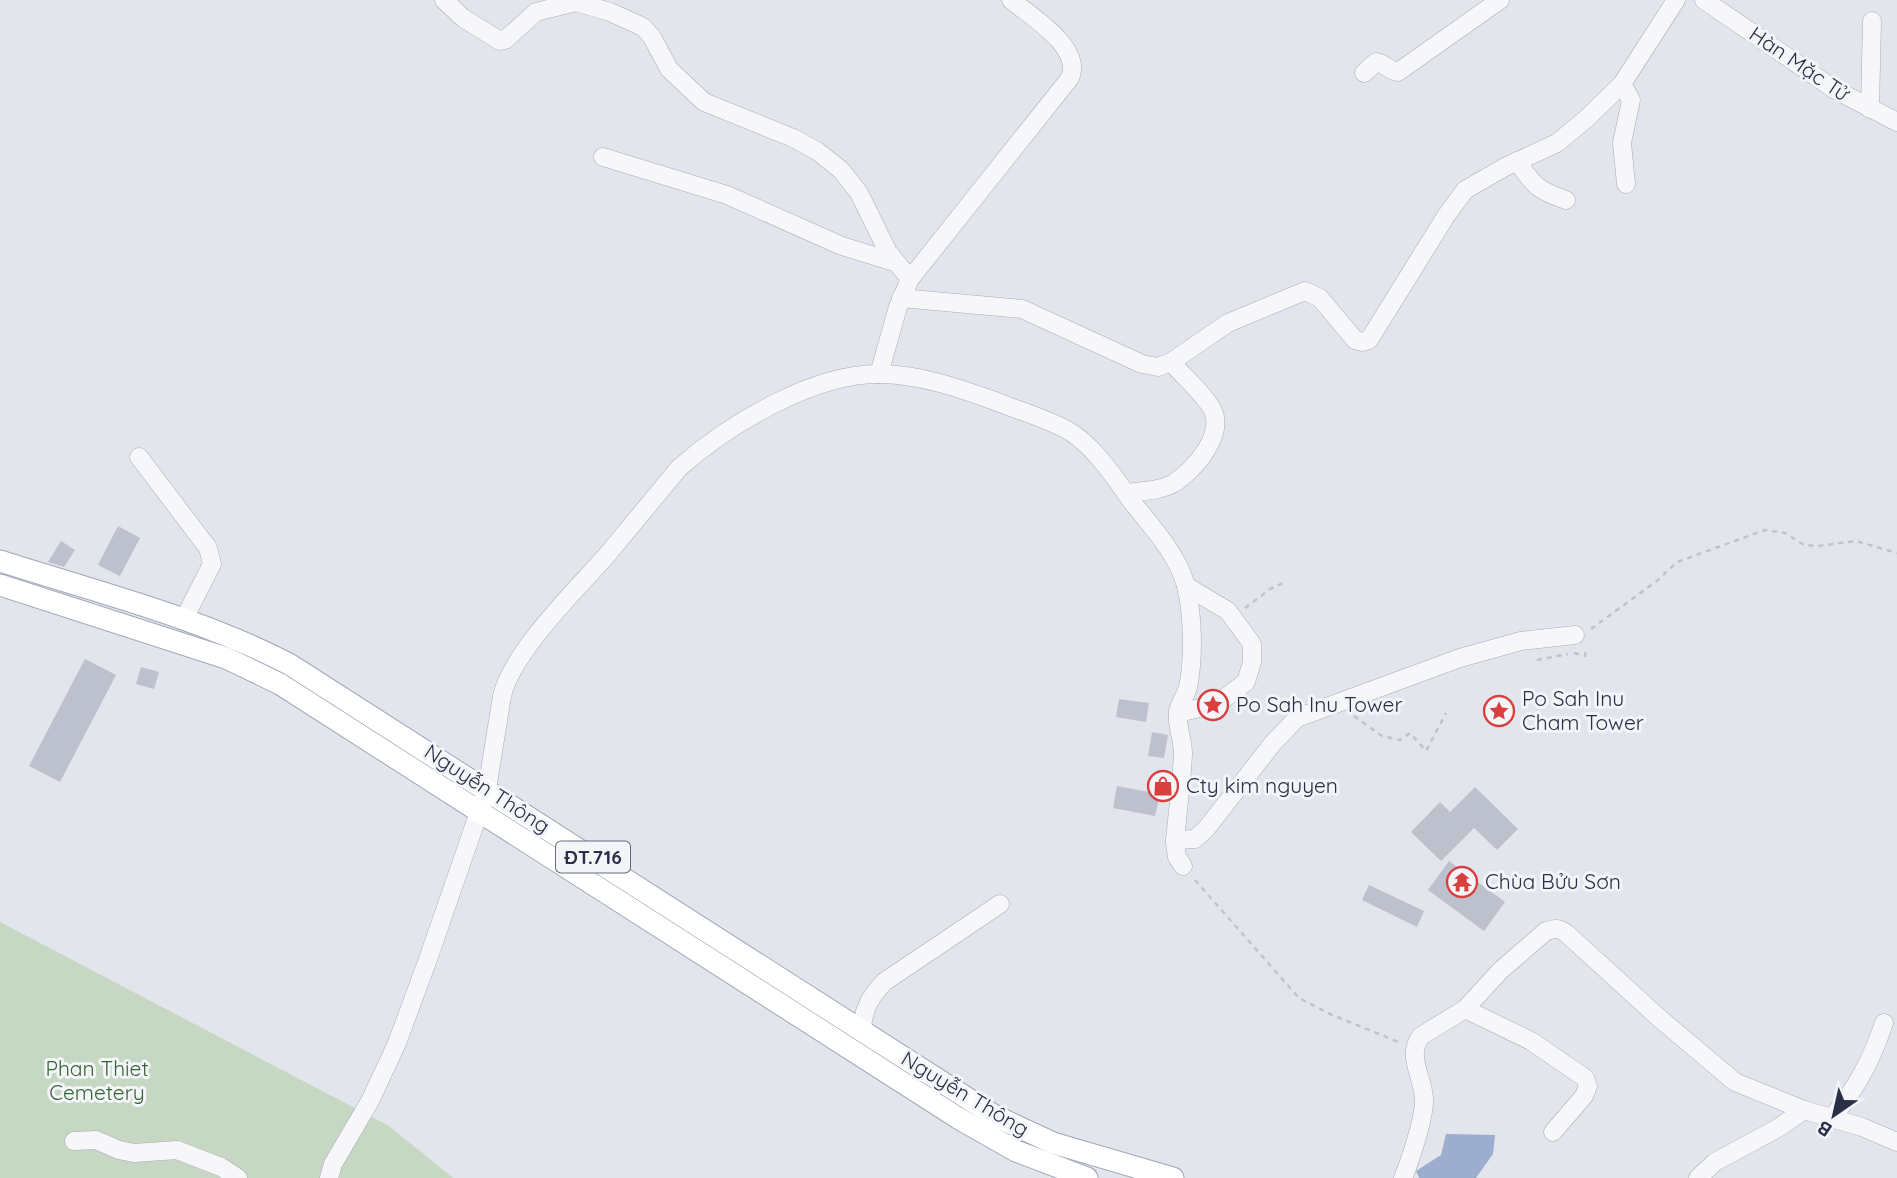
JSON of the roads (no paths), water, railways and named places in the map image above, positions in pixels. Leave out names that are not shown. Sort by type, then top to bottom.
[{"type":"main road","name":"Nguyễn Thông","points":[[0,561],[184,619],[231,636],[289,664],[964,1097],[1023,1130],[1084,1154],[1173,1178]]},
{"type":"main road","name":"Nguyễn Thông","points":[[0,585],[195,647],[251,669],[280,684],[958,1118],[1016,1151],[1087,1178]]},
{"type":"street","points":[[444,0],[463,18],[500,41],[505,40],[536,12],[576,2],[610,12],[643,27],[652,37],[669,69],[704,102],[793,138],[817,151],[841,170],[859,193],[894,262],[911,279]]},
{"type":"street","points":[[879,374],[901,298],[911,279],[1073,71],[1071,55],[1063,44],[1011,0]]},
{"type":"street","points":[[1364,73],[1376,62],[1398,72],[1500,0]]},
{"type":"street","points":[[901,298],[1022,309],[1142,364],[1158,367],[1171,362],[1228,323],[1305,291],[1320,298],[1355,340],[1369,340],[1438,228],[1465,190],[1517,161],[1557,143],[1586,119],[1622,84],[1676,0]]},
{"type":"street","name":"Hàn Mặc Tử","points":[[1714,3],[1834,89],[1897,122]]},
{"type":"street","points":[[1870,109],[1872,21]]},
{"type":"street","points":[[1622,84],[1631,100],[1622,143],[1626,184]]},
{"type":"street","points":[[603,157],[727,195],[842,246],[894,262]]},
{"type":"street","points":[[1517,161],[1533,185],[1566,200]]},
{"type":"street","points":[[1126,493],[1152,490],[1173,483],[1207,449],[1213,437],[1216,426],[1212,408],[1171,362]]},
{"type":"street","points":[[329,1178],[333,1164],[370,1101],[397,1043],[487,789],[504,685],[514,666],[553,615],[679,468],[700,450],[790,397],[834,381],[879,374],[912,377],[946,385],[1067,430],[1108,468],[1175,562],[1186,586],[1191,613],[1189,671],[1188,688],[1178,713],[1183,751],[1175,840],[1177,857],[1183,866]]},
{"type":"street","points":[[139,457],[208,548],[212,564],[184,619]]},
{"type":"street","points":[[1178,713],[1217,704],[1245,682],[1252,662],[1252,644],[1228,611],[1186,586]]},
{"type":"street","points":[[1175,840],[1195,839],[1206,829],[1284,730],[1297,718],[1460,658],[1521,641],[1575,635]]},
{"type":"street","points":[[862,1030],[863,1013],[869,998],[884,982],[1000,904]]},
{"type":"street","points":[[1403,1178],[1424,1107],[1414,1048],[1421,1036],[1465,1009],[1501,970],[1546,931],[1559,928],[1735,1082],[1804,1110],[1862,1127],[1897,1142]]},
{"type":"street","points":[[1465,1009],[1531,1041],[1585,1078],[1588,1086],[1584,1096],[1553,1132]]},
{"type":"street","points":[[1832,1118],[1868,1066],[1884,1023]]},
{"type":"street","points":[[1698,1178],[1715,1162],[1804,1110]]},
{"type":"street","points":[[74,1141],[96,1140],[134,1153],[177,1150],[221,1167],[238,1178]]},
{"type":"water","points":[[1446,1134],[1495,1135],[1493,1154],[1476,1178],[1419,1178],[1416,1171],[1441,1155]]},
{"type":"place","name":"Po Sah Inu Tower","points":[[1213,705]]},
{"type":"place","name":"Po Sah Inu Cham Tower","points":[[1499,711]]},
{"type":"place","name":"Cty kim nguyen","points":[[1163,786]]},
{"type":"place","name":"Chùa Bửu Sơn","points":[[1462,882]]},
{"type":"park label","name":"Phan Thiet Cemetery","points":[[97,1081]]}]
